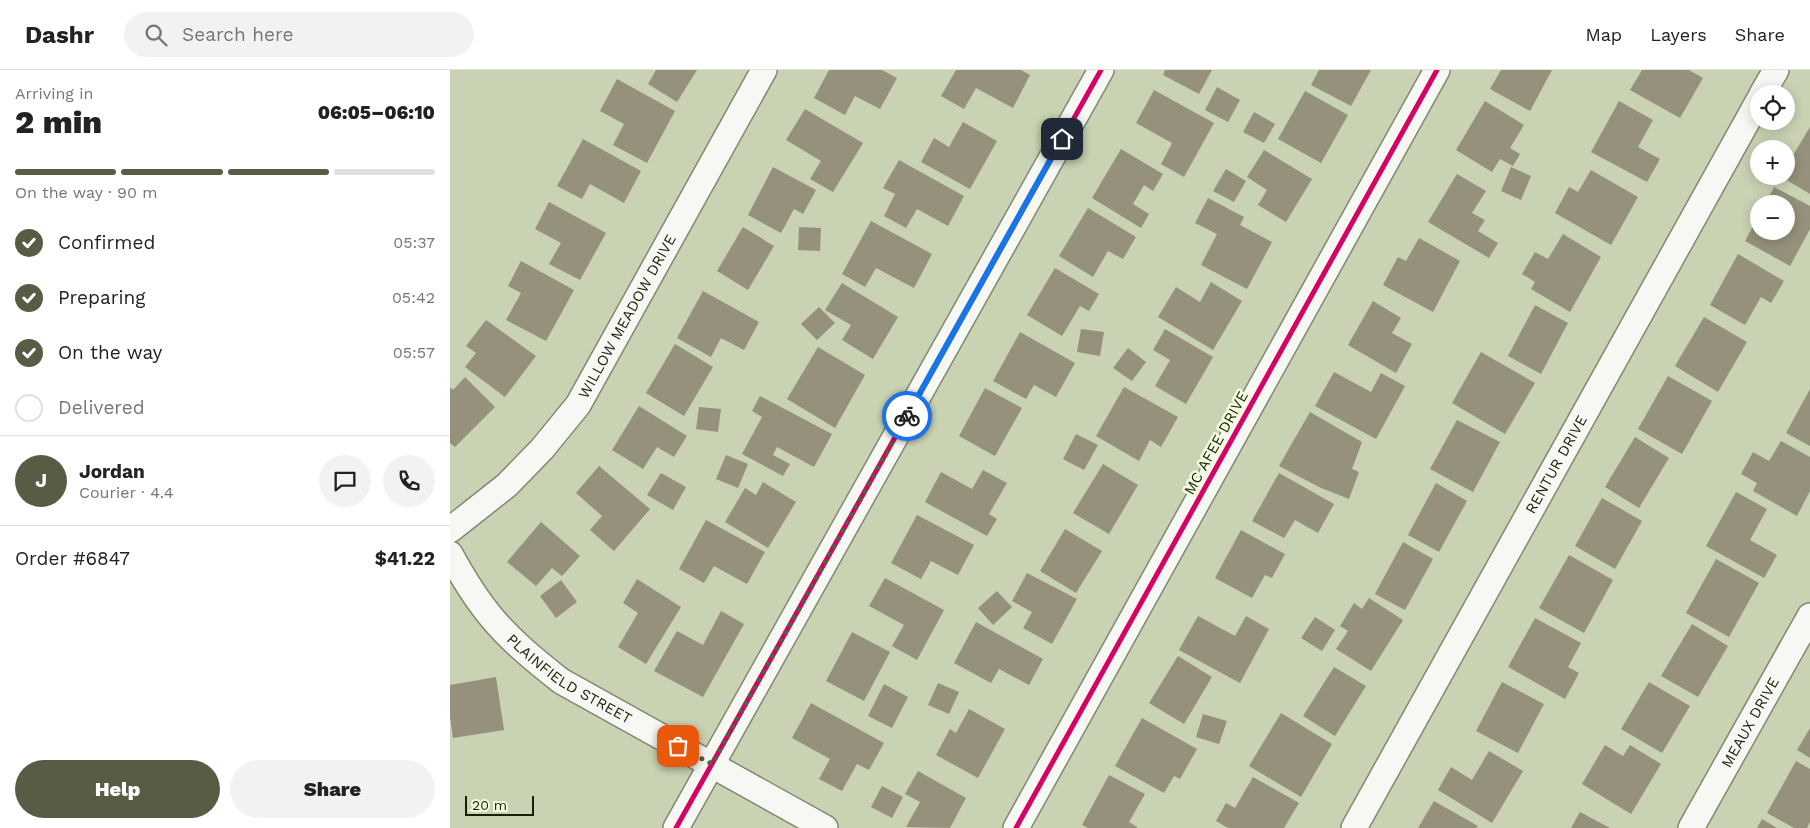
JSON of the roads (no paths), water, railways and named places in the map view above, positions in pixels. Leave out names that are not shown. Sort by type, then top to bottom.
[{"type":"street","name":"WILLOW MEADOW DRIVE","points":[[450,530],[507,485],[542,449],[578,405],[764,70]]},
{"type":"street","points":[[676,828],[1101,70]]},
{"type":"street","name":"MC AFEE DRIVE","points":[[1016,828],[1437,70]]},
{"type":"street","points":[[1767,85],[1776,70]]},
{"type":"street","name":"RENTUR DRIVE","points":[[1354,828],[1750,116]]},
{"type":"street","name":"PLAINFIELD STREET","points":[[450,554],[492,619],[543,667],[561,681],[825,828]]},
{"type":"street","name":"MEAUX DRIVE","points":[[1691,828],[1810,616]]}]
